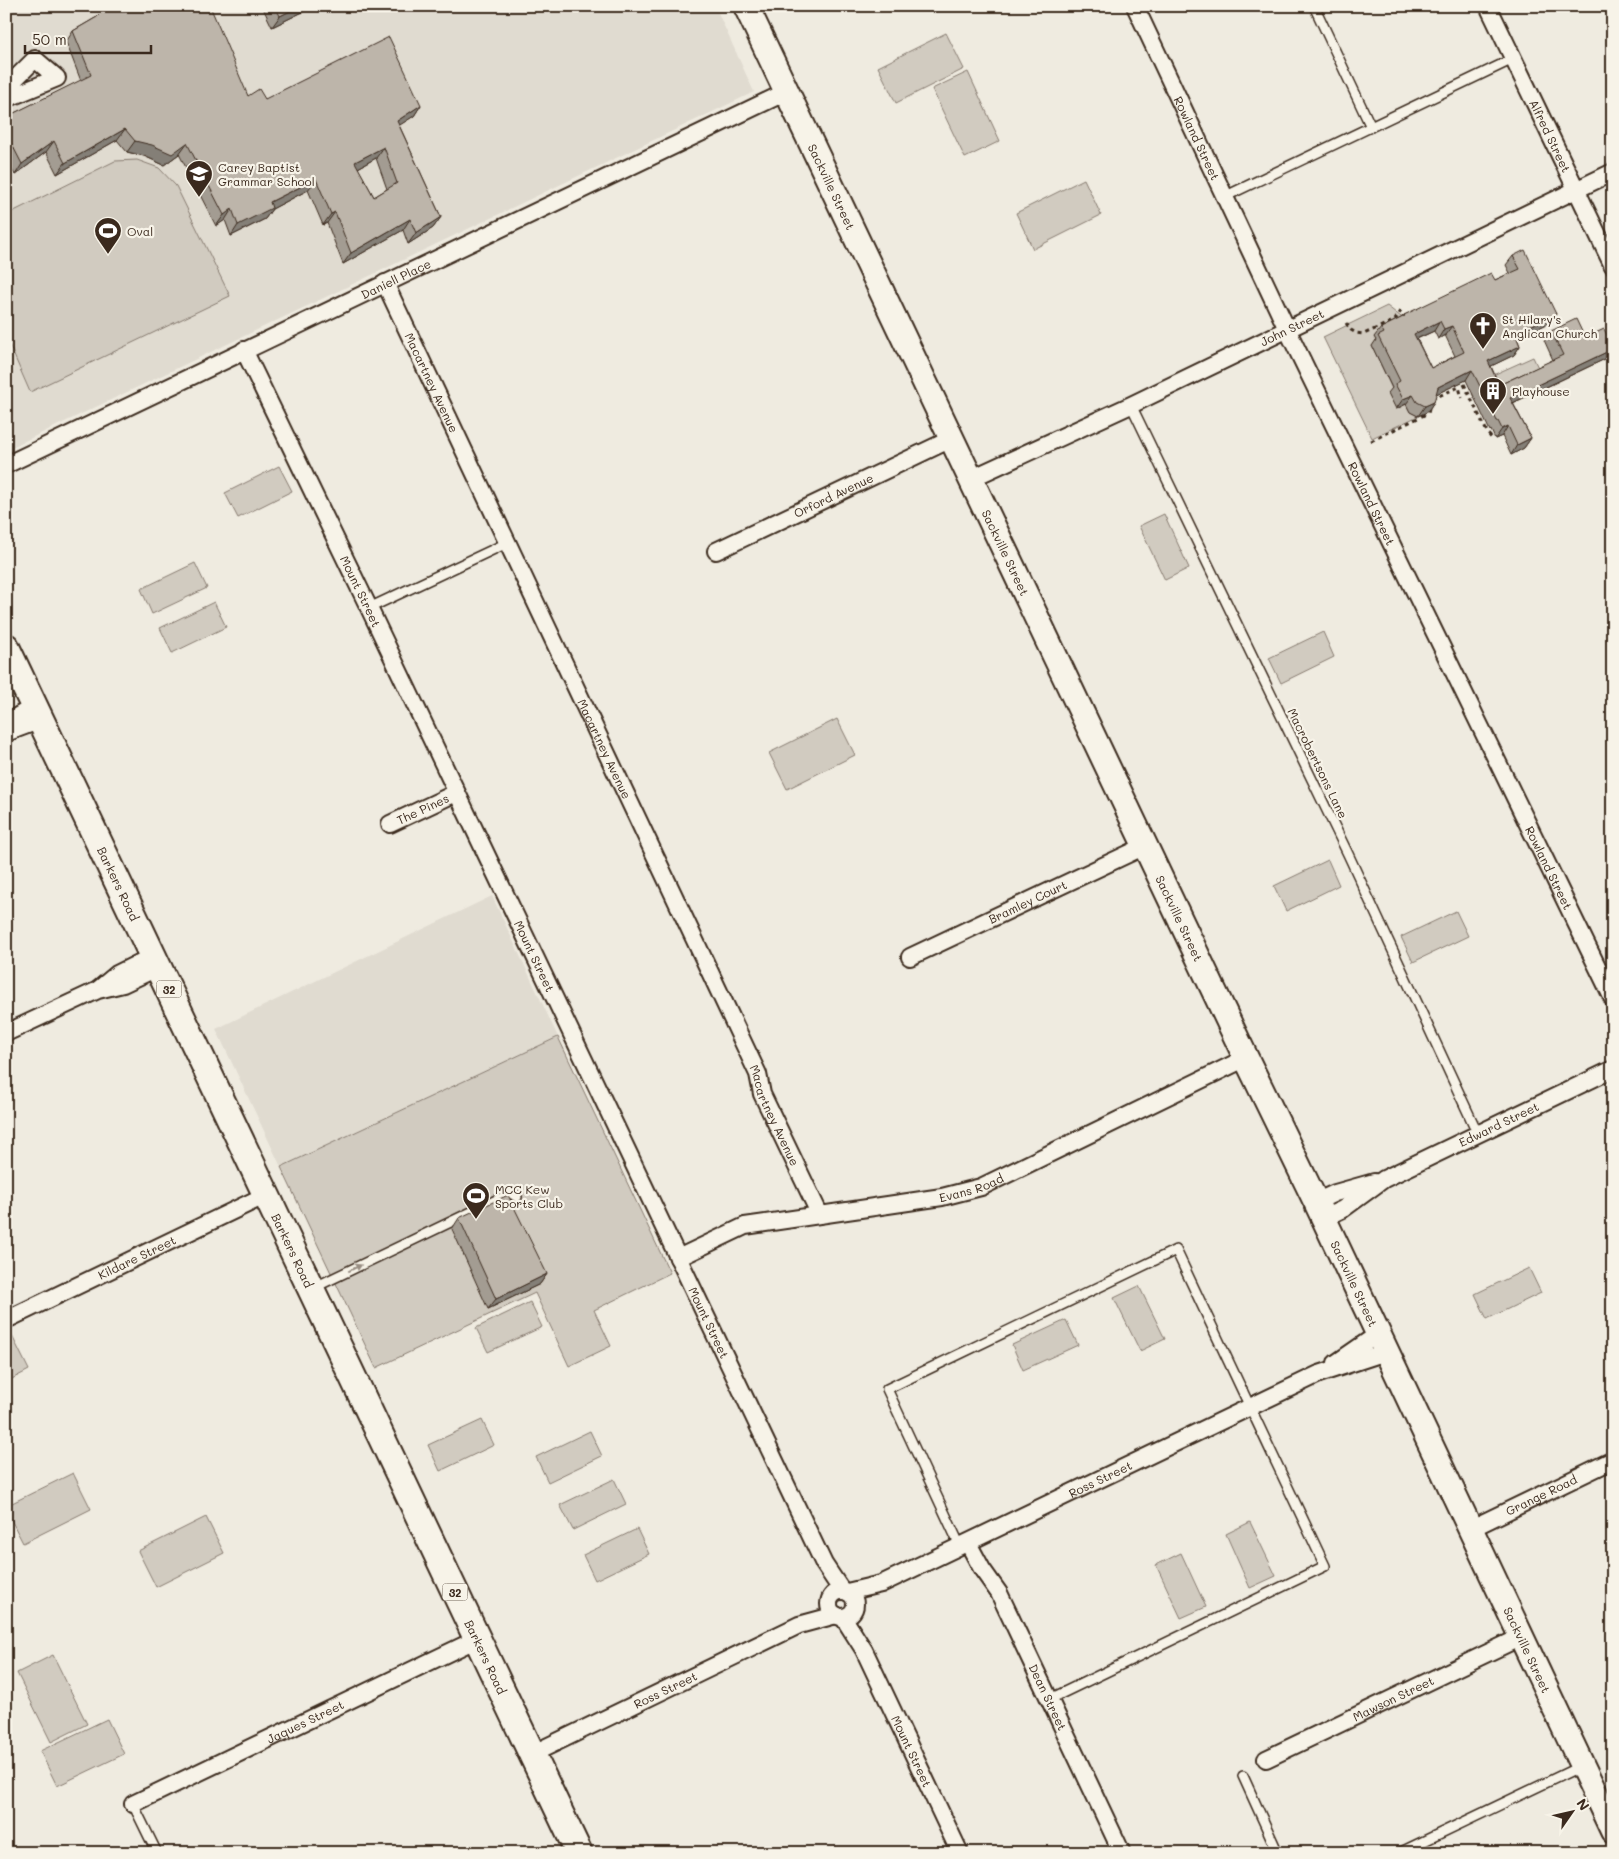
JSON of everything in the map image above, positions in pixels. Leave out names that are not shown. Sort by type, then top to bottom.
[{"type":"main road","name":"Barkers Road","points":[[6,647],[579,1853]]},
{"type":"street","name":"Sackville Street","points":[[746,6],[970,480],[1320,1210],[1613,1831]]},
{"type":"street","name":"Rowland Street","points":[[1135,6],[1287,329],[1613,1000]]},
{"type":"street","name":"Alfred Street","points":[[1488,6],[1613,266]]},
{"type":"street","points":[[6,88],[35,58],[57,78],[6,99]]},
{"type":"street","name":"Daniell Place","points":[[6,465],[786,92]]},
{"type":"street","name":"John Street","points":[[970,480],[1131,405],[1613,172]]},
{"type":"street","name":"Macartney Avenue","points":[[385,283],[758,1074],[762,1094],[820,1215]]},
{"type":"street","name":"Mount Street","points":[[244,350],[369,608],[960,1853]]},
{"type":"street","name":"Orford Avenue","points":[[716,551],[951,439]]},
{"type":"street","points":[[6,723],[38,713]]},
{"type":"street","points":[[6,733],[38,713]]},
{"type":"street","name":"The Pines","points":[[390,824],[456,793]]},
{"type":"street","name":"Bramley Court","points":[[910,956],[1145,846]]},
{"type":"street","points":[[6,1033],[98,990],[117,974],[156,962]]},
{"type":"street","name":"Evans Road","points":[[678,1258],[742,1227],[942,1197],[981,1187],[1246,1058]]},
{"type":"street","name":"Edward Street","points":[[1320,1210],[1335,1193],[1384,1179],[1613,1069]]},
{"type":"street","name":"Kildare Street","points":[[6,1320],[266,1196]]},
{"type":"street","name":"Ross Street","points":[[532,1754],[1382,1343]]},
{"type":"street","name":"Grange Road","points":[[1470,1529],[1613,1460]]},
{"type":"street","name":"Dean Street","points":[[964,1544],[1000,1593],[1122,1853]]},
{"type":"street","name":"Mawson Street","points":[[1266,1759],[1521,1637]]},
{"type":"street","name":"Jaques Street","points":[[133,1804],[477,1639]]},
{"type":"lane","points":[[1314,6],[1371,127]]},
{"type":"lane","points":[[1224,197],[1513,59]]},
{"type":"lane","name":"Macrobertsons Lane","points":[[1131,405],[1348,854],[1478,1134]]},
{"type":"lane","points":[[369,608],[507,543]]},
{"type":"lane","points":[[310,1289],[511,1194],[517,1197]]},
{"type":"lane","points":[[964,1544],[887,1389],[1176,1250],[1325,1566],[1050,1699]]},
{"type":"lane","points":[[1399,1853],[1581,1766]]},
{"type":"lane","points":[[1243,1776],[1278,1853]]},
{"type":"lane","points":[[133,1804],[157,1853]]},
{"type":"path","points":[[1346,323],[1350,330],[1364,334],[1395,320],[1401,311]]},
{"type":"path","points":[[1464,384],[1488,434],[1493,440]]},
{"type":"path","points":[[1370,441],[1428,413],[1431,400],[1459,387],[1462,398]]},
{"type":"shaded area","name":"Carey Baptist Grammar School","points":[[6,6],[715,6],[754,92],[6,450]]},
{"type":"shaded area","points":[[946,33],[964,69],[896,103],[878,67]]},
{"type":"shaded area","points":[[968,72],[1000,141],[965,158],[932,89]]},
{"type":"shaded area","name":"Oval","points":[[137,160],[159,168],[176,186],[230,296],[30,392],[6,337],[6,215],[115,161]]},
{"type":"shaded area","points":[[1084,179],[1101,215],[1033,249],[1016,213]]},
{"type":"shaded area","points":[[1387,306],[1401,317],[1409,316],[1374,337],[1377,343],[1372,346],[1393,391],[1397,409],[1406,404],[1410,412],[1418,416],[1372,438],[1323,337]]},
{"type":"shaded area","points":[[1533,357],[1540,372],[1514,402],[1505,408],[1476,400],[1472,394],[1482,380]]},
{"type":"shaded area","points":[[279,466],[292,491],[238,518],[225,493]]},
{"type":"shaded area","points":[[1164,514],[1189,568],[1165,580],[1139,526]]},
{"type":"shaded area","points":[[195,563],[207,588],[152,614],[141,589]]},
{"type":"shaded area","points":[[214,602],[226,627],[172,653],[160,628]]},
{"type":"shaded area","points":[[1323,632],[1334,657],[1281,683],[1269,658]]},
{"type":"shaded area","points":[[837,719],[855,755],[787,789],[769,753]]},
{"type":"shaded area","points":[[1328,860],[1339,885],[1286,911],[1274,886]]},
{"type":"shaded area","points":[[492,896],[558,1037],[281,1167],[216,1029]]},
{"type":"shaded area","points":[[1456,911],[1468,936],[1413,962],[1401,937]]},
{"type":"shaded area","name":"MCC Kew Sports Club","points":[[558,1037],[670,1273],[594,1310],[611,1346],[569,1366],[535,1293],[376,1368],[281,1167]]},
{"type":"shaded area","points":[[1529,1268],[1541,1293],[1487,1319],[1475,1294]]},
{"type":"shaded area","points":[[1139,1286],[1165,1339],[1140,1351],[1114,1298]]},
{"type":"shaded area","points":[[530,1302],[542,1327],[488,1352],[476,1328]]},
{"type":"shaded area","points":[[1066,1320],[1078,1345],[1023,1370],[1012,1345]]},
{"type":"shaded area","points":[[11,1334],[29,1370],[6,1382],[6,1337]]},
{"type":"shaded area","points":[[482,1420],[494,1445],[440,1471],[428,1445]]},
{"type":"shaded area","points":[[590,1431],[602,1456],[548,1482],[536,1457]]},
{"type":"shaded area","points":[[73,1473],[91,1509],[23,1543],[6,1510],[6,1506]]},
{"type":"shaded area","points":[[614,1479],[626,1504],[573,1530],[560,1505]]},
{"type":"shaded area","points":[[206,1517],[224,1553],[156,1587],[138,1551]]},
{"type":"shaded area","points":[[1250,1522],[1276,1576],[1250,1588],[1226,1534]]},
{"type":"shaded area","points":[[637,1529],[649,1554],[595,1580],[583,1555]]},
{"type":"shaded area","points":[[1181,1553],[1206,1607],[1181,1618],[1156,1565]]},
{"type":"shaded area","points":[[53,1655],[87,1724],[51,1742],[17,1673]]},
{"type":"shaded area","points":[[107,1719],[124,1754],[57,1786],[40,1751]]},
{"type":"building","points":[[112,6],[210,6],[248,96],[259,89],[265,99],[389,37],[421,105],[397,121],[441,217],[416,233],[410,219],[351,253],[335,212],[331,214],[316,179],[270,202],[272,208],[238,225],[232,209],[224,215],[187,143],[172,154],[152,145],[135,141],[125,129],[65,163],[54,141],[22,164],[6,133],[6,117],[91,75],[73,31],[97,17],[105,9]],"holes":[[[384,147],[397,183],[374,197],[355,162]]]},
{"type":"building","points":[[275,6],[300,6],[280,16]]},
{"type":"building","points":[[1525,250],[1556,314],[1515,333],[1520,346],[1488,361],[1499,385],[1563,355],[1551,331],[1576,319],[1585,338],[1604,329],[1613,347],[1613,349],[1510,398],[1531,438],[1517,445],[1508,426],[1502,429],[1497,421],[1472,370],[1438,387],[1434,402],[1425,406],[1417,402],[1413,395],[1403,399],[1395,384],[1400,381],[1378,336],[1384,333],[1381,328],[1404,315],[1491,273],[1495,280],[1520,269],[1513,256]],"holes":[[[1440,321],[1444,329],[1452,326],[1464,352],[1431,368],[1414,334]]]},
{"type":"building","points":[[508,1195],[547,1274],[496,1299],[459,1218]]},
{"type":"place","name":"Carey Baptist Grammar School","points":[[199,198]]},
{"type":"place","name":"Oval","points":[[108,255]]},
{"type":"place","name":"St Hilary's Anglican Church","points":[[1483,350]]},
{"type":"place","name":"Playhouse","points":[[1493,415]]},
{"type":"place","name":"MCC Kew Sports Club","points":[[476,1220]]}]
